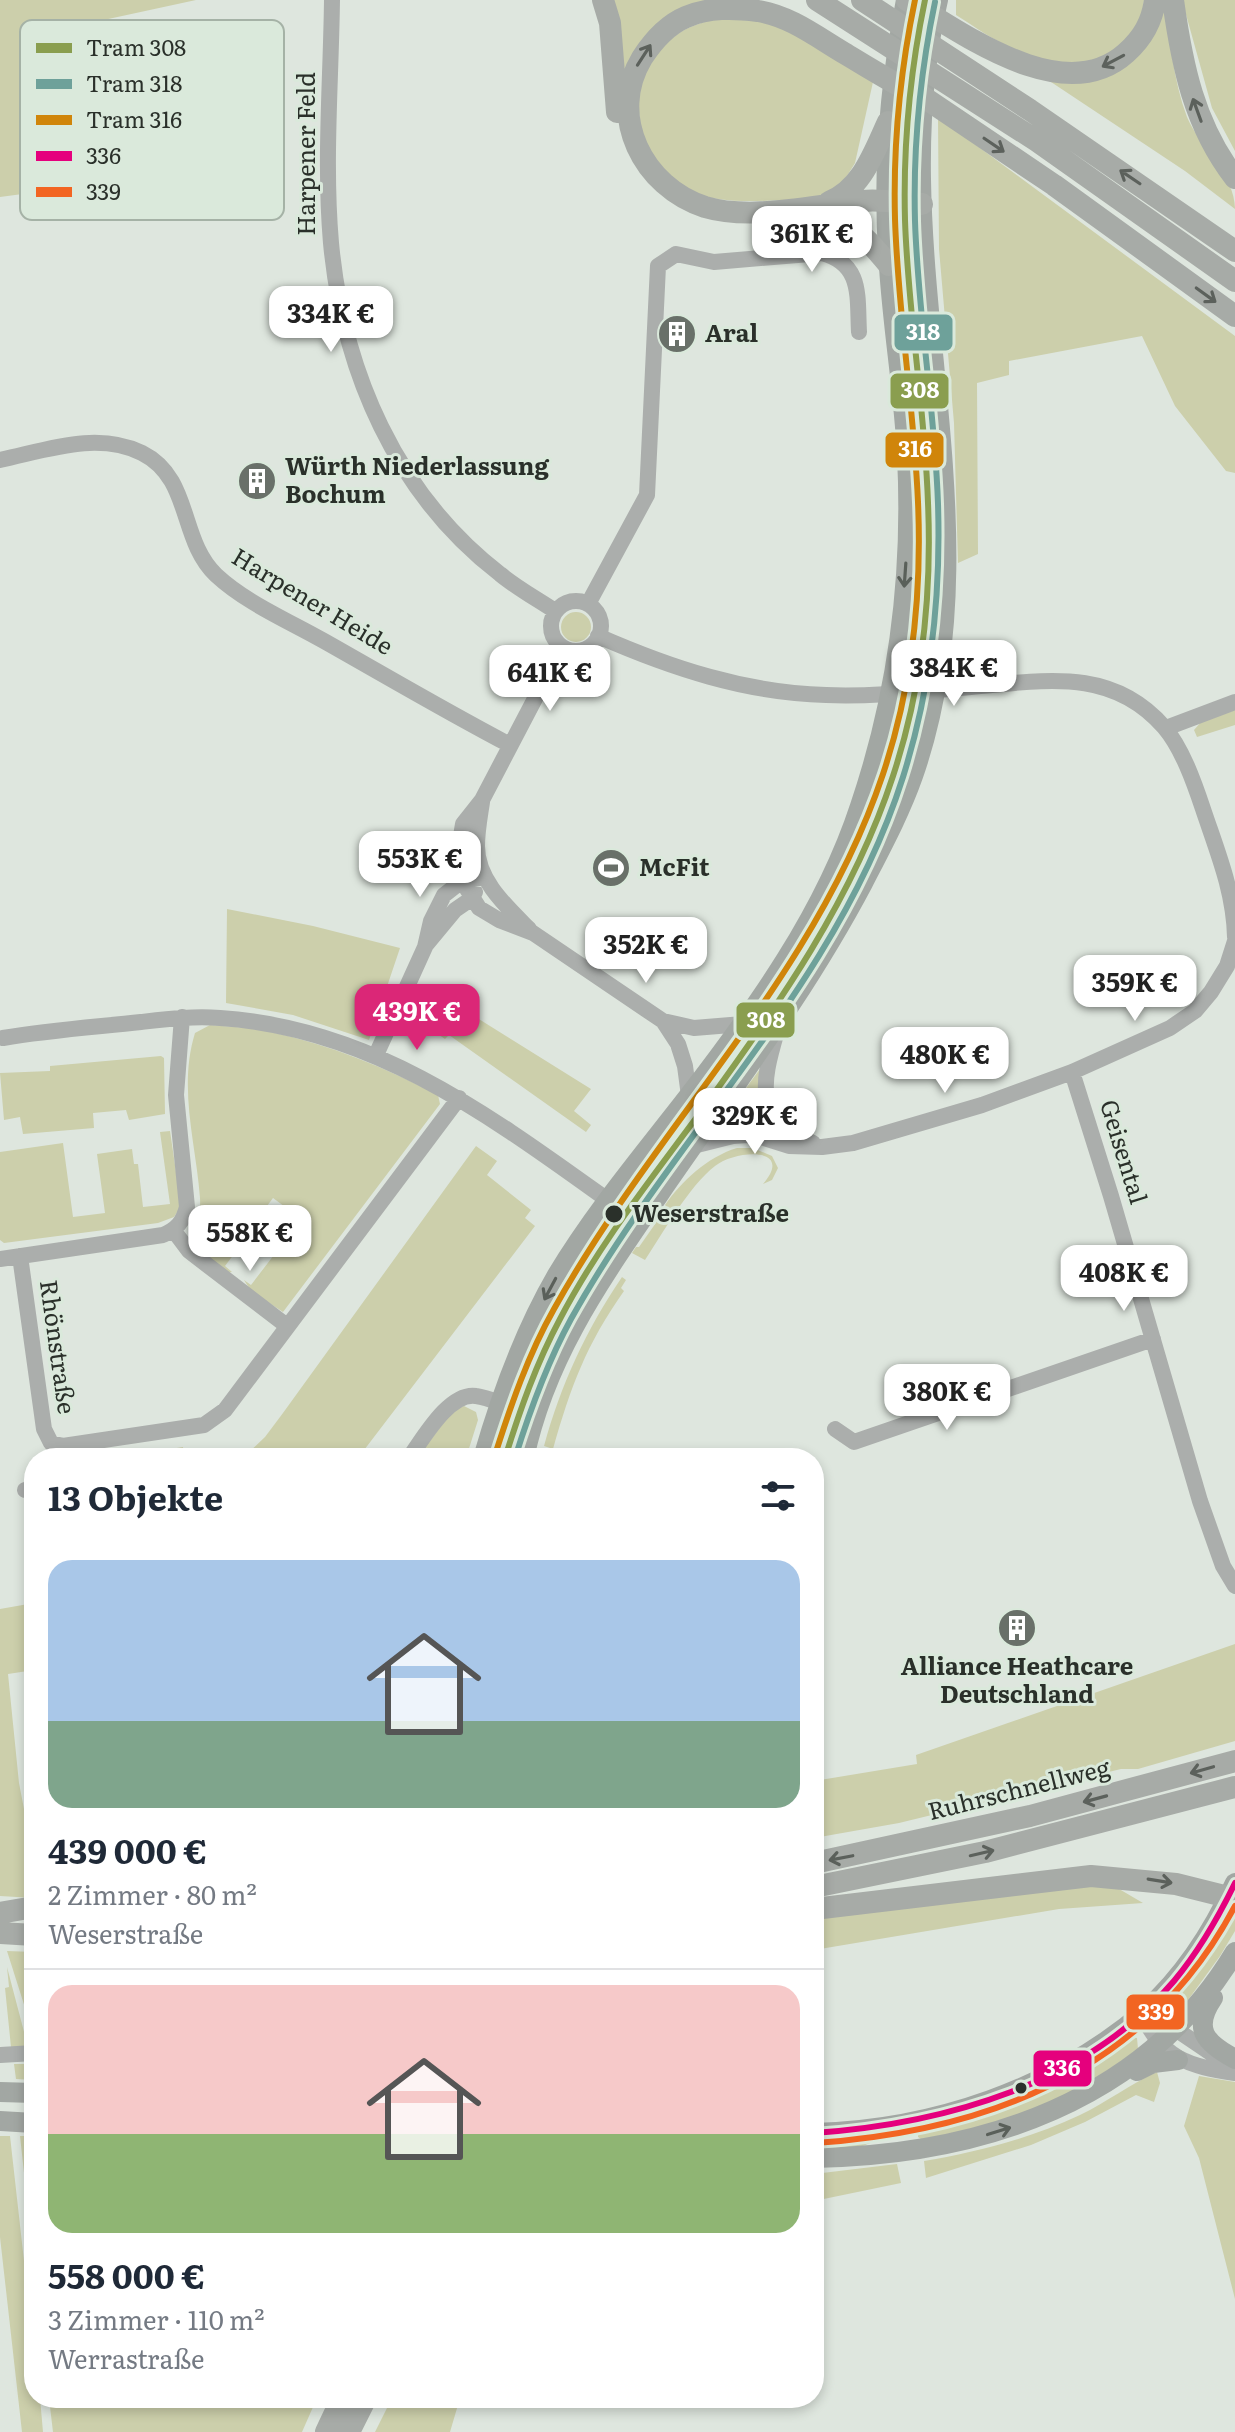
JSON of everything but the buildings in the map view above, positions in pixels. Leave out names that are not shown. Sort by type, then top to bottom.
[{"type":"highway","points":[[603,0],[610,23],[615,102],[621,132],[644,180],[662,197],[707,218],[735,221],[922,204]]},
{"type":"highway","points":[[770,0],[897,77],[925,108]]},
{"type":"highway","points":[[817,0],[1037,141],[1235,281]]},
{"type":"highway","points":[[862,0],[1235,251]]},
{"type":"highway","points":[[906,0],[1001,56],[1043,69],[1076,72],[1091,71],[1118,61],[1138,43],[1149,23],[1155,0]]},
{"type":"highway","points":[[1173,0],[1183,64],[1193,100],[1205,132],[1235,178]]},
{"type":"highway","points":[[889,265],[863,234],[819,213],[708,208],[676,193],[645,165],[632,138],[627,115],[628,92],[634,72],[656,39],[685,17],[724,8],[761,12],[797,25],[897,86],[925,108],[1054,185],[1235,316]]},
{"type":"highway","points":[[819,213],[859,181],[888,121]]},
{"type":"highway","name":"Ruhrschnellweg","points":[[824,1861],[1030,1816],[1235,1761]]},
{"type":"highway","points":[[824,1885],[985,1852],[1232,1787]]},
{"type":"highway","points":[[824,1908],[1091,1876],[1233,1892]]},
{"type":"highway","points":[[0,1913],[24,1909]]},
{"type":"highway","points":[[0,1913],[24,1915]]},
{"type":"highway","points":[[0,1933],[24,1934]]},
{"type":"highway","points":[[326,2432],[337,2408]]},
{"type":"highway","points":[[349,2432],[361,2408]]},
{"type":"main road","points":[[486,1448],[530,1327],[556,1277],[609,1201],[743,1024],[808,921],[846,845],[871,771],[887,710],[905,580],[907,459],[889,265],[887,207],[888,121],[906,0]]},
{"type":"main road","points":[[527,1448],[543,1390],[563,1345],[602,1277],[778,1027],[830,943],[877,856],[912,777],[937,672],[947,576],[945,495],[922,204],[924,81],[938,0]]},
{"type":"main road","points":[[824,2132],[907,2123],[974,2106],[1068,2065],[1144,2011],[1186,1967],[1233,1892]]},
{"type":"main road","points":[[824,2157],[911,2150],[994,2133],[1057,2110],[1122,2074],[1168,2037],[1231,1960]]},
{"type":"main road","points":[[1231,1960],[1227,1977],[1206,2008],[1203,2029],[1208,2041],[1235,2061]]},
{"type":"main road","points":[[1122,2074],[1164,2061],[1178,2060]]},
{"type":"street","name":"Harpener Feld","points":[[332,0],[328,171],[331,240],[350,347],[366,393],[402,467],[449,527],[500,574],[555,611]]},
{"type":"street","points":[[588,604],[647,495],[658,266],[676,254],[714,262],[822,253],[836,257],[847,264],[854,277],[859,332]]},
{"type":"street","name":"Harpener Heide","points":[[0,460],[90,442],[109,442],[147,456],[173,481],[195,544],[215,574],[263,607],[510,745]]},
{"type":"street","points":[[567,602],[588,604],[598,614],[601,626],[598,636],[585,649],[576,651],[562,647],[552,634],[555,611],[567,602]]},
{"type":"street","points":[[598,636],[665,665],[734,684],[796,693],[853,696],[1053,679],[1110,689],[1129,698],[1166,728],[1199,796],[1230,891],[1235,939],[1219,979],[1195,1011],[1170,1028],[1072,1072],[982,1105],[853,1143],[822,1147],[789,1146],[748,1135],[693,1146]]},
{"type":"street","points":[[533,933],[499,920],[471,899],[462,881],[458,841],[463,824],[482,800],[562,647]]},
{"type":"street","points":[[1166,728],[1235,702]]},
{"type":"street","points":[[482,800],[478,859],[485,877],[533,933],[663,1021],[694,1028],[743,1024]]},
{"type":"street","points":[[425,947],[431,921],[444,895],[462,881],[485,877]]},
{"type":"street","points":[[376,1055],[425,947],[455,910],[471,899],[485,877]]},
{"type":"street","points":[[0,1259],[149,1238],[174,1231],[181,1223],[187,1207],[176,1095],[182,1017]]},
{"type":"street","points":[[3,1038],[64,1028],[182,1017],[264,1023],[310,1034],[376,1055],[459,1098],[498,1121],[609,1201]]},
{"type":"street","points":[[663,1021],[678,1044],[689,1096]]},
{"type":"street","points":[[778,1027],[766,1082],[769,1105],[775,1119],[789,1132],[822,1147]]},
{"type":"street","name":"Geisental","points":[[1072,1072],[1210,1531],[1223,1566],[1235,1586]]},
{"type":"street","points":[[97,1448],[122,1437],[204,1425],[216,1418],[459,1098]]},
{"type":"street","points":[[174,1231],[189,1251],[287,1326]]},
{"type":"street","name":"Rhönstraße","points":[[20,1256],[44,1429],[51,1443],[78,1448]]},
{"type":"street","points":[[835,1429],[854,1442],[1153,1339]]},
{"type":"street","points":[[416,1448],[445,1409],[459,1398],[473,1395],[500,1403]]},
{"type":"street","points":[[1144,2011],[1168,2037],[1178,2060],[1235,2073]]},
{"type":"street","points":[[1168,2037],[1213,2056],[1235,2061]]},
{"type":"street","points":[[0,2055],[24,2054]]},
{"type":"green space","points":[[0,0],[196,0],[104,20],[20,20],[20,194],[0,197]]},
{"type":"green space","points":[[614,0],[752,0],[696,7],[625,87]]},
{"type":"green space","points":[[956,0],[1144,0],[1139,24],[1129,40],[1116,51],[1100,58],[1066,63],[1030,56],[991,37],[956,15]]},
{"type":"green space","points":[[1165,0],[1182,103],[1193,128],[1229,185],[1235,209],[1185,171],[1045,78],[1086,78]]},
{"type":"green space","points":[[1182,0],[1235,0],[1235,151],[1212,108]]},
{"type":"green space","points":[[720,18],[768,22],[798,32],[873,82],[855,163],[827,198],[740,201],[707,197],[672,178],[656,161],[645,141],[640,118],[640,96],[645,74],[657,54],[675,36],[691,27]]},
{"type":"green space","points":[[938,117],[1235,336],[1235,473],[1226,471],[1175,406],[1142,336],[1009,361],[1009,375],[977,383],[978,554],[958,563],[954,423],[939,249]]},
{"type":"green space","points":[[929,472],[932,472],[937,594],[928,673],[921,674],[929,621],[932,566]]},
{"type":"green space","points":[[916,474],[919,474],[920,524],[916,622],[911,672],[901,676]]},
{"type":"green space","points":[[576,612],[587,616],[591,627],[587,638],[576,642],[565,638],[561,627],[565,616]]},
{"type":"green space","points":[[922,707],[898,789],[842,909],[772,1021],[619,1238],[615,1234],[781,1005],[839,909],[886,803],[914,708]]},
{"type":"green space","points":[[895,709],[900,709],[901,716],[883,778],[841,881],[768,1004],[657,1158],[653,1155],[767,1004]]},
{"type":"green space","points":[[1235,710],[1235,725],[1197,737],[1194,730],[1201,722]]},
{"type":"green space","points":[[227,909],[400,948],[369,1040],[293,1015],[226,1003]]},
{"type":"green space","points":[[423,988],[591,1089],[574,1111],[591,1125],[586,1132],[449,1035],[445,1039],[410,1019]]},
{"type":"green space","points":[[210,1025],[264,1030],[315,1043],[377,1066],[438,1095],[440,1104],[283,1312],[251,1291],[244,1280],[251,1285],[290,1234],[281,1227],[292,1212],[273,1198],[261,1214],[271,1221],[248,1251],[240,1246],[225,1266],[232,1272],[225,1273],[214,1265],[201,1247],[200,1198],[188,1074],[195,1033]]},
{"type":"green space","points":[[164,1058],[165,1114],[129,1120],[126,1110],[93,1113],[94,1128],[23,1134],[20,1117],[4,1120],[0,1073],[50,1071],[50,1066]]},
{"type":"green space","points":[[760,1069],[774,1127],[786,1137],[717,1134],[716,1129]]},
{"type":"green space","points":[[170,1131],[181,1206],[174,1217],[158,1223],[4,1243],[0,1240],[0,1152],[63,1143],[73,1217],[105,1213],[97,1154],[132,1149],[134,1164],[138,1164],[143,1207],[170,1204],[160,1132]]},
{"type":"green space","points":[[476,1146],[497,1161],[487,1175],[531,1210],[525,1218],[535,1226],[366,1448],[253,1448],[283,1413]]},
{"type":"green space","points":[[737,1148],[753,1148],[772,1156],[778,1168],[772,1180],[763,1184],[771,1172],[772,1163],[768,1158],[748,1154],[725,1160],[696,1185],[645,1260],[632,1253],[667,1207],[665,1205],[671,1196],[687,1179],[715,1157]]},
{"type":"green space","points":[[594,1235],[599,1238],[552,1317],[526,1371],[500,1448],[496,1448],[522,1370],[562,1288]]},
{"type":"green space","points":[[622,1277],[626,1280],[621,1288],[624,1291],[599,1330],[581,1367],[553,1448],[544,1446],[558,1401],[597,1317]]},
{"type":"green space","points":[[562,1316],[566,1319],[535,1386],[518,1448],[512,1448],[527,1394]]},
{"type":"green space","points":[[464,1406],[476,1412],[478,1420],[469,1448],[424,1448],[453,1410]]},
{"type":"green space","points":[[24,1605],[24,1672],[8,1674],[24,1809],[24,1897],[0,1896],[0,1609]]},
{"type":"green space","points":[[1235,1644],[1235,1741],[1138,1769],[1121,1769],[899,1823],[824,1836],[824,1779],[917,1764],[916,1755]]},
{"type":"green space","points":[[1085,1883],[1114,1886],[1143,1903],[1059,1909],[824,1948],[824,1914]]},
{"type":"green space","points":[[1235,1904],[1235,1931],[1220,1956],[1188,2000],[1182,2004],[1176,2002],[1173,1996]]},
{"type":"green space","points":[[7,1951],[24,1952],[24,2005]]},
{"type":"green space","points":[[7,1967],[24,2032],[24,2047],[11,2047],[5,1988],[9,1987]]},
{"type":"green space","points":[[1129,2036],[1137,2038],[1138,2049],[1085,2084],[1047,2104],[980,2128],[921,2139],[918,2137],[918,2129]]},
{"type":"green space","points":[[14,2064],[24,2064],[24,2079],[16,2079]]},
{"type":"green space","points":[[1157,2072],[1160,2083],[1154,2102],[1136,2095],[1085,2122],[1031,2145],[926,2178],[924,2161],[984,2149],[1043,2131],[1090,2110]]},
{"type":"green space","points":[[1199,2076],[1235,2082],[1235,2299],[1199,2158],[1184,2126]]},
{"type":"green space","points":[[901,2132],[898,2138],[875,2141],[853,2150],[824,2151],[824,2138]]},
{"type":"green space","points":[[0,2136],[10,2136],[24,2261],[24,2408],[41,2408],[43,2432],[22,2432],[0,2237]]},
{"type":"green space","points":[[20,2136],[24,2136],[24,2173]]},
{"type":"green space","points":[[897,2164],[901,2183],[824,2199],[824,2173]]},
{"type":"green space","points":[[50,2408],[313,2408],[302,2432],[53,2432]]},
{"type":"green space","points":[[387,2408],[457,2408],[450,2432],[375,2432]]},
{"type":"tram line","name":"316","points":[[497,1448],[528,1362],[554,1309],[639,1176],[776,984],[817,918],[854,848],[893,741],[908,674],[918,571],[916,466],[895,219],[899,109],[915,0]]},
{"type":"tram line","name":"308","points":[[508,1448],[536,1370],[575,1291],[627,1212],[758,1031],[835,908],[876,821],[903,743],[923,641],[928,572],[926,467],[905,220],[909,109],[925,0]]},
{"type":"tram line","name":"318","points":[[518,1448],[554,1353],[612,1251],[796,991],[838,924],[874,853],[913,743],[927,676],[938,573],[934,433],[915,221],[919,111],[935,2]]},
{"type":"transit line","name":"336","points":[[824,2132],[913,2120],[962,2108],[1056,2072],[1099,2047],[1139,2017],[1174,1981],[1208,1934],[1235,1883]]},
{"type":"transit line","name":"339","points":[[824,2142],[880,2136],[943,2124],[1003,2106],[1059,2081],[1111,2049],[1158,2010],[1199,1962],[1235,1906]]},
{"type":"place","name":"Aral","points":[[677,334]]},
{"type":"place","name":"Würth Niederlassung Bochum","points":[[257,481]]},
{"type":"place","name":"McFit","points":[[611,868]]},
{"type":"place","name":"Weserstraße","points":[[614,1214]]},
{"type":"place","name":"Alliance Heathcare Deutschland","points":[[1017,1628]]}]
